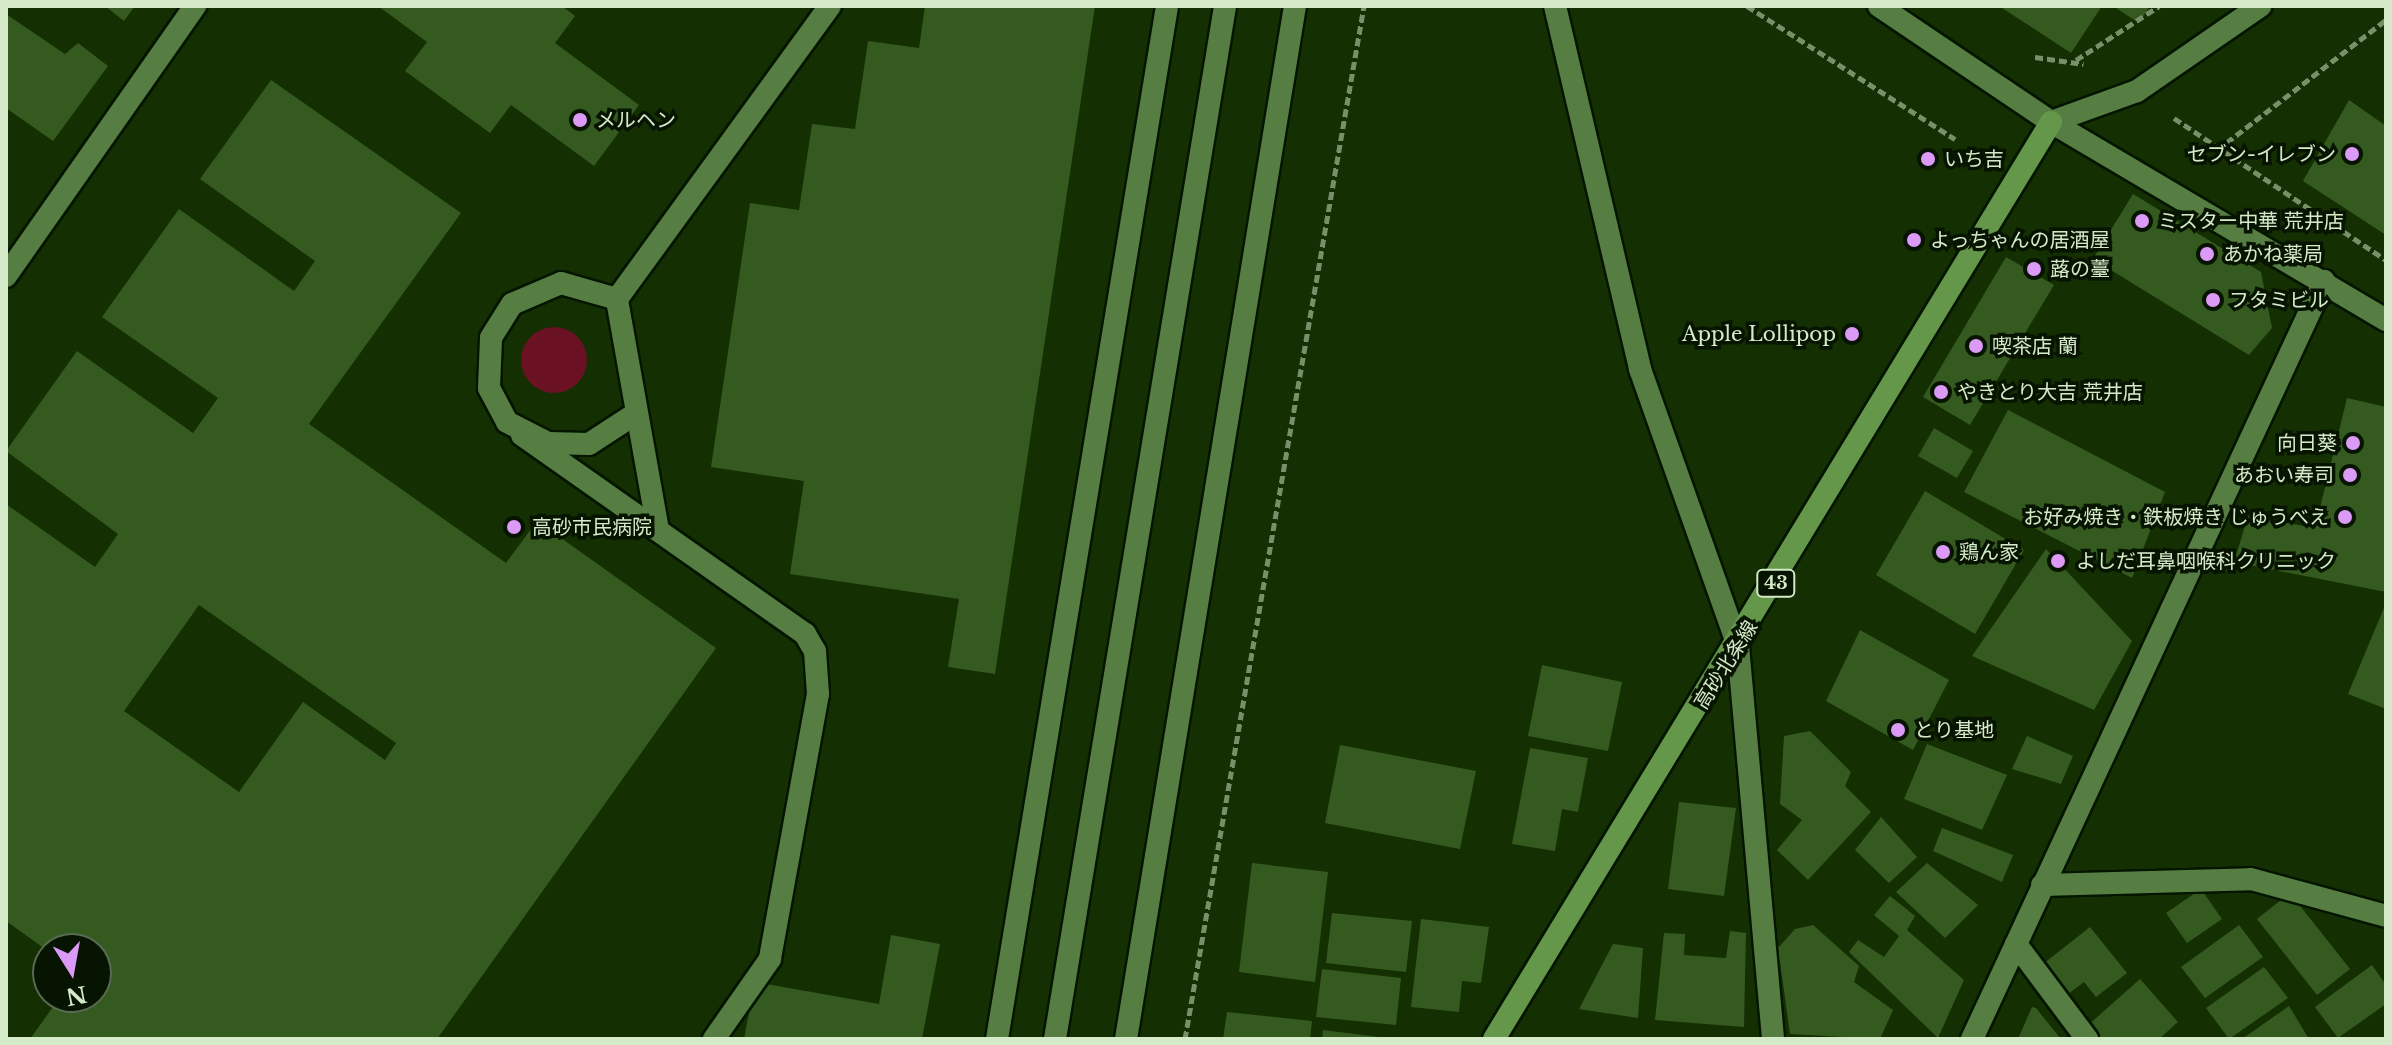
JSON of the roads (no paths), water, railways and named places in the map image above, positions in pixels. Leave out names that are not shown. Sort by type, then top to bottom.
[{"type":"main road","name":"高砂北条線","points":[[1494,1039],[1738,646],[2051,122]]},
{"type":"street","points":[[6,276],[195,6]]},
{"type":"street","points":[[658,530],[617,299],[830,6]]},
{"type":"street","points":[[997,1039],[1167,6]]},
{"type":"street","points":[[1055,1039],[1225,6]]},
{"type":"street","points":[[1126,1039],[1295,6]]},
{"type":"street","points":[[1555,6],[1640,369],[1738,646],[1773,1039]]},
{"type":"street","points":[[1879,6],[2051,122],[2386,320]]},
{"type":"street","points":[[2051,122],[2137,91],[2260,6]]},
{"type":"street","points":[[1972,1039],[2324,281]]},
{"type":"street","points":[[617,299],[561,283],[512,304],[497,322],[486,357],[494,405],[522,435],[805,634],[819,672],[770,959],[714,1039]]},
{"type":"street","points":[[522,435],[589,444],[635,414]]},
{"type":"street","points":[[2042,885],[2251,879],[2386,916]]},
{"type":"street","points":[[2016,944],[2087,1039]]},
{"type":"place","name":"メルヘン","points":[[580,120]]},
{"type":"place","name":"セブン-イレブン","points":[[2352,154]]},
{"type":"place","name":"いち吉","points":[[1928,159]]},
{"type":"place","name":"ミスター中華 荒井店","points":[[2142,221]]},
{"type":"place","name":"よっちゃんの居酒屋","points":[[1914,240]]},
{"type":"place","name":"あかね薬局","points":[[2207,254]]},
{"type":"place","name":"蕗の薹","points":[[2034,269]]},
{"type":"place","name":"フタミビル","points":[[2213,300]]},
{"type":"place","name":"Apple Lollipop","points":[[1852,334]]},
{"type":"place","name":"喫茶店 蘭","points":[[1976,346]]},
{"type":"place","name":"やきとり大吉 荒井店","points":[[1941,392]]},
{"type":"place","name":"向日葵","points":[[2353,443]]},
{"type":"place","name":"あおい寿司","points":[[2350,475]]},
{"type":"place","name":"お好み焼き・鉄板焼き じゅうべえ","points":[[2345,517]]},
{"type":"place","name":"高砂市民病院","points":[[514,527]]},
{"type":"place","name":"鶏ん家","points":[[1943,552]]},
{"type":"place","name":"よしだ耳鼻咽喉科クリニック","points":[[2058,561]]},
{"type":"place","name":"とり基地","points":[[1898,730]]}]
